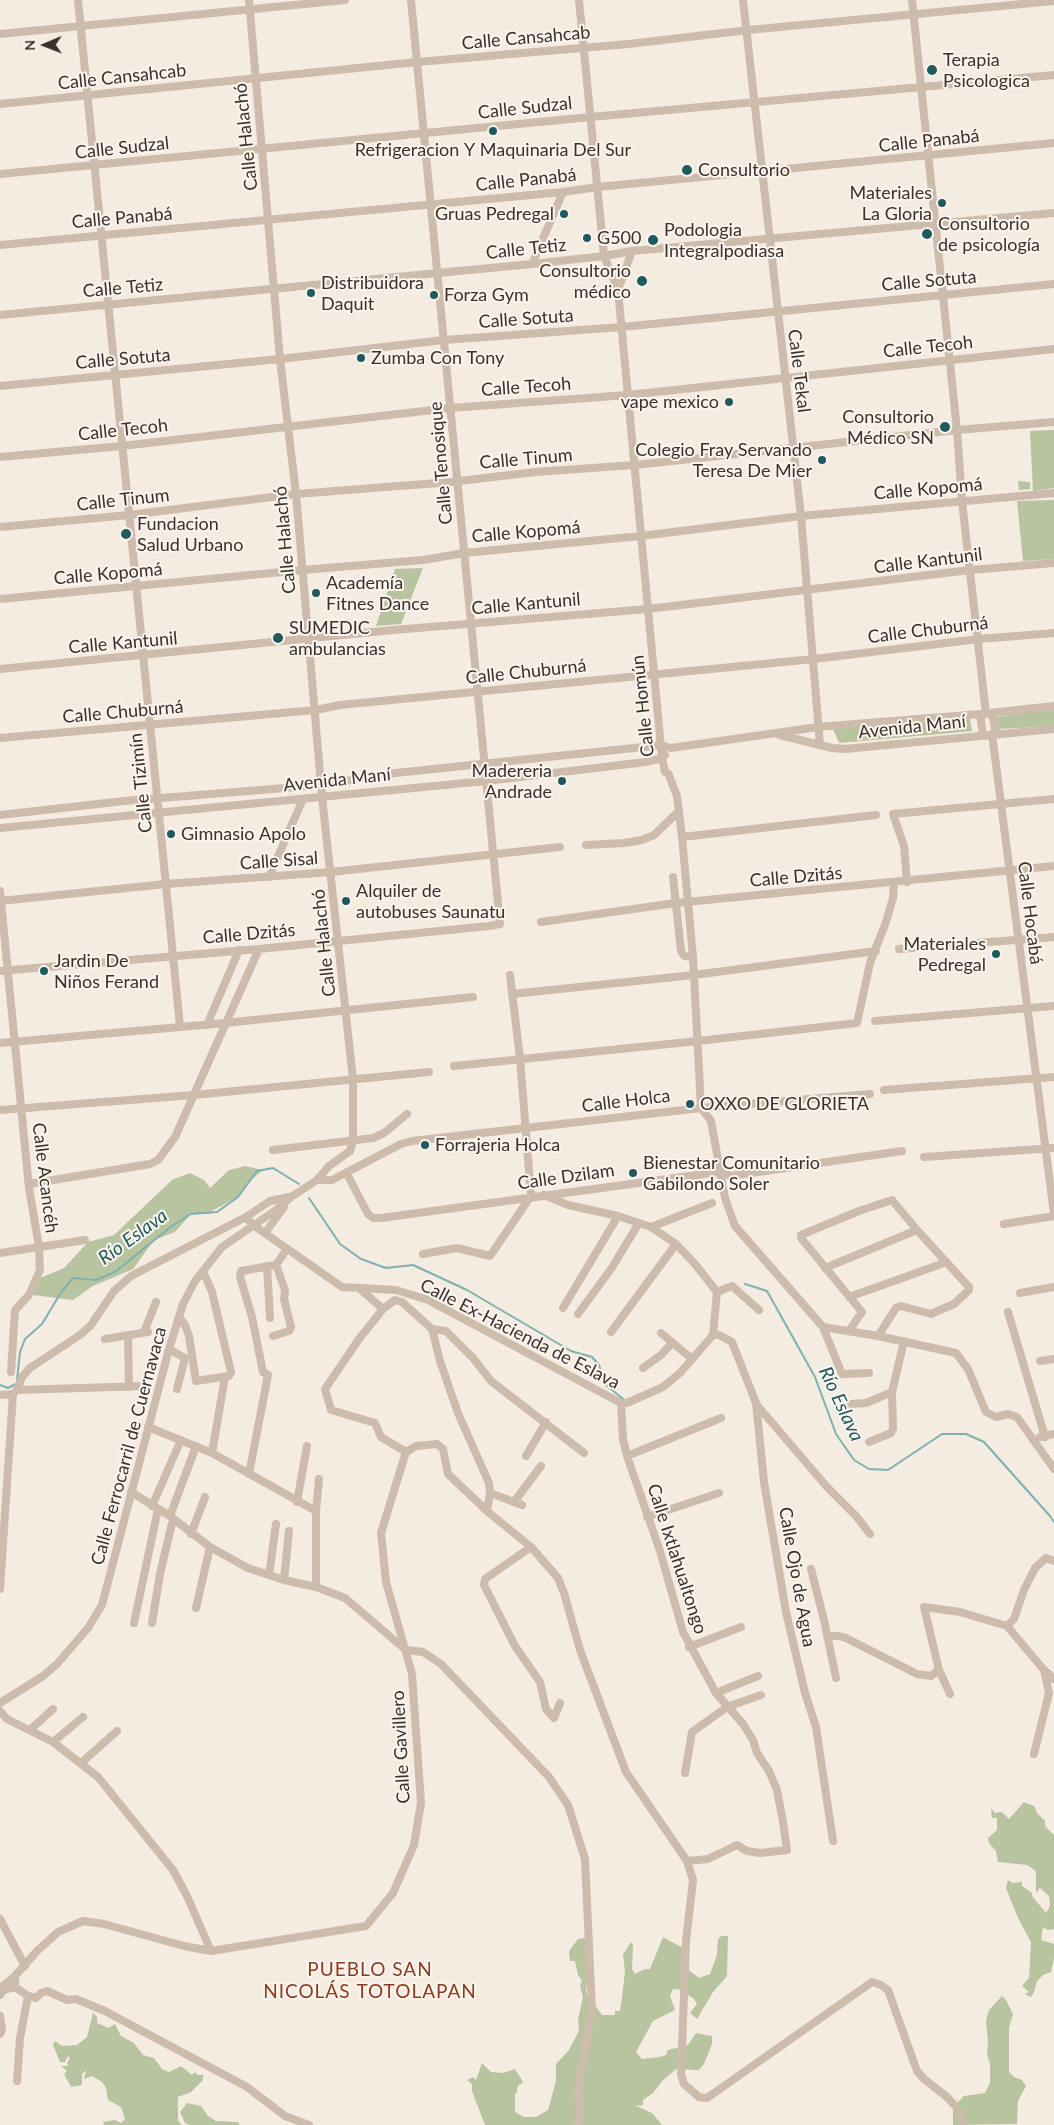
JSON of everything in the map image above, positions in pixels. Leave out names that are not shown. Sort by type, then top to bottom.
[{"type":"street","name":"Calle Tizimín","points":[[78,0],[180,1026]]},
{"type":"street","name":"Calle Halachó","points":[[249,0],[280,359],[289,427],[310,639],[322,797],[346,1009],[352,1078],[354,1141]]},
{"type":"street","points":[[0,34],[345,0]]},
{"type":"street","name":"Calle Tenosique","points":[[412,0],[500,924]]},
{"type":"street","name":"Calle Homún","points":[[579,0],[604,256],[618,290],[662,758],[665,772],[668,773],[677,796],[682,837],[693,957],[701,1108],[711,1121],[719,1172],[728,1211],[735,1226],[823,1327],[842,1374],[869,1373]]},
{"type":"street","name":"Calle Tekal","points":[[744,0],[776,310],[786,377],[814,659],[820,746]]},
{"type":"street","name":"Calle Hocabá","points":[[912,0],[929,156],[941,296],[957,430],[962,501],[979,639],[986,714],[983,735]]},
{"type":"street","name":"Calle Cansahcab","points":[[0,104],[1054,1]]},
{"type":"street","name":"Calle Sudzal","points":[[0,174],[1054,75]]},
{"type":"street","name":"Calle Panabá","points":[[0,245],[1054,143]]},
{"type":"street","points":[[532,264],[563,192]]},
{"type":"street","name":"Calle Tetiz","points":[[0,315],[532,264],[632,251],[1054,213]]},
{"type":"street","name":"Calle Homún","points":[[618,290],[632,251]]},
{"type":"street","name":"Calle Sotuta","points":[[0,386],[280,359],[444,340],[622,327],[776,310],[1054,284]]},
{"type":"street","name":"Calle Tecoh","points":[[0,457],[122,446],[450,408],[628,395],[1054,349]]},
{"type":"street","name":"Calle Tinum","points":[[0,527],[129,515],[296,494],[457,481],[535,472],[635,465],[957,430],[1054,422]]},
{"type":"street","name":"Calle Kopomá","points":[[0,599],[423,560],[464,553],[641,536],[800,516],[1054,492]]},
{"type":"street","name":"Calle Kantunil","points":[[0,669],[648,609],[970,570],[1054,563]]},
{"type":"street","name":"Calle Chuburná","points":[[0,738],[316,710],[340,705],[654,673],[814,659],[979,639],[1054,633]]},
{"type":"street","name":"Avenida Maní","points":[[0,815],[157,798],[322,785],[386,774],[661,745],[671,748],[818,727],[986,714],[1054,706]]},
{"type":"street","name":"Calle Hocabá","points":[[986,714],[994,734],[1009,871],[1036,1078],[1050,1149],[1054,1215]]},
{"type":"street","name":"Avenida Maní","points":[[776,734],[820,746],[845,749],[1054,729]]},
{"type":"street","points":[[662,758],[671,748]]},
{"type":"street","name":"Avenida Maní","points":[[0,828],[486,781],[646,762],[662,758]]},
{"type":"street","points":[[269,877],[303,799]]},
{"type":"street","points":[[907,882],[904,846],[893,814],[1054,799]]},
{"type":"street","points":[[586,845],[642,840],[654,835],[679,811]]},
{"type":"street","points":[[682,837],[876,815]]},
{"type":"street","name":"Calle Sisal","points":[[0,901],[166,884],[331,872],[560,848]]},
{"type":"street","name":"Calle Dzitás","points":[[541,922],[676,903],[907,882],[1054,866]]},
{"type":"street","points":[[673,878],[682,954],[693,957]]},
{"type":"street","points":[[454,1066],[857,1023],[870,963],[876,951],[893,898],[894,883]]},
{"type":"street","name":"Calle Acancéh","points":[[0,891],[4,971],[15,1042],[29,1184],[39,1247],[40,1270],[29,1295],[15,1310],[11,1372]]},
{"type":"street","name":"Calle Dzitás","points":[[4,971],[259,949],[500,924]]},
{"type":"street","points":[[899,949],[1054,937]]},
{"type":"street","points":[[29,1184],[150,1164],[158,1160],[167,1150],[194,1095],[259,949]]},
{"type":"street","points":[[206,1025],[239,950]]},
{"type":"street","points":[[512,994],[694,975],[876,951]]},
{"type":"street","points":[[423,1254],[457,1248],[490,1256],[531,1196],[520,1058],[510,974]]},
{"type":"street","points":[[0,1043],[206,1025],[473,997]]},
{"type":"street","points":[[875,1021],[1054,1006]]},
{"type":"street","points":[[0,1110],[194,1095],[352,1078],[429,1072]]},
{"type":"street","points":[[884,1090],[1054,1077]]},
{"type":"street","name":"Calle Holca","points":[[347,1174],[401,1144],[412,1141],[701,1108],[870,1094]]},
{"type":"street","points":[[273,1150],[373,1138],[408,1114]]},
{"type":"street","points":[[265,1233],[291,1197],[317,1180],[329,1166],[350,1152],[354,1141]]},
{"type":"street","points":[[924,1157],[1050,1149]]},
{"type":"street","name":"Calle Dzilam","points":[[347,1174],[364,1207],[373,1218],[381,1218],[531,1196],[719,1172],[731,1176],[902,1151]]},
{"type":"street","points":[[317,1180],[332,1180],[347,1174]]},
{"type":"street","points":[[544,1195],[568,1205],[618,1216],[650,1227],[676,1244],[717,1292],[713,1335]]},
{"type":"street","points":[[0,1589],[15,1392],[22,1377],[30,1368],[80,1335],[91,1325],[122,1282],[246,1217],[270,1201],[291,1197]]},
{"type":"street","name":"Calle Ferrocarril de Cuernavaca","points":[[0,1703],[44,1676],[79,1640],[95,1617],[107,1590],[169,1349],[178,1317],[188,1293],[222,1247],[276,1210],[291,1197]]},
{"type":"street","points":[[849,1331],[862,1312],[801,1238],[801,1235],[889,1200],[895,1202],[917,1230],[969,1287],[967,1293],[954,1304],[932,1314],[902,1306],[896,1308],[878,1336]]},
{"type":"street","points":[[650,1227],[712,1203]]},
{"type":"street","points":[[1004,1224],[1054,1215]]},
{"type":"street","points":[[563,1308],[618,1216]]},
{"type":"street","name":"Calle Ex-Hacienda de Eslava","points":[[246,1217],[253,1225],[342,1287],[396,1290],[428,1300],[621,1403],[627,1403],[663,1387],[680,1373],[713,1335]]},
{"type":"street","points":[[578,1314],[611,1269],[638,1223]]},
{"type":"street","points":[[825,1268],[917,1230]]},
{"type":"street","points":[[0,1254],[85,1240]]},
{"type":"street","points":[[611,1332],[676,1244]]},
{"type":"street","points":[[249,1474],[268,1375],[263,1372],[252,1317],[240,1277],[242,1269],[276,1265],[287,1249]]},
{"type":"street","points":[[849,1297],[947,1262]]},
{"type":"street","points":[[273,1336],[289,1331],[291,1327],[284,1299],[285,1290],[276,1265]]},
{"type":"street","points":[[267,1266],[270,1318]]},
{"type":"street","points":[[203,1271],[214,1302],[231,1372],[227,1377],[212,1453]]},
{"type":"street","points":[[231,1279],[240,1277]]},
{"type":"street","points":[[717,1292],[732,1286],[759,1310]]},
{"type":"street","points":[[1020,1293],[1054,1287]]},
{"type":"street","points":[[360,1289],[383,1309]]},
{"type":"street","points":[[584,1453],[491,1381],[473,1358],[446,1331],[432,1329],[399,1300],[392,1301],[383,1309],[326,1386],[331,1410],[375,1424],[381,1437],[406,1452],[416,1446],[438,1444],[443,1449],[448,1474],[487,1511],[531,1547],[558,1578],[580,1650],[626,1772],[687,1862],[693,1880],[686,1941],[681,2074],[684,2084],[699,2097],[707,2098],[872,1982],[881,1984],[888,1990],[917,2071],[924,2080],[947,2097],[958,2109],[963,2125]]},
{"type":"street","points":[[105,1339],[146,1332],[156,1302]]},
{"type":"street","points":[[1008,1312],[1045,1437]]},
{"type":"street","points":[[178,1317],[185,1325],[189,1336],[194,1379],[198,1382],[227,1377]]},
{"type":"street","points":[[823,1327],[904,1341],[956,1353],[968,1369],[986,1412],[996,1417],[1015,1415],[1054,1469]]},
{"type":"street","points":[[432,1329],[440,1361],[458,1413],[489,1483],[490,1493],[487,1511]]},
{"type":"street","points":[[661,1333],[692,1359]]},
{"type":"street","name":"Calle Ojo de Agua","points":[[713,1335],[719,1334],[732,1342],[756,1403],[764,1482],[786,1612],[805,1693],[816,1727],[833,1841]]},
{"type":"street","points":[[128,1335],[129,1387]]},
{"type":"street","points":[[869,1442],[891,1433],[893,1429],[892,1392],[904,1341]]},
{"type":"street","points":[[643,1368],[672,1343]]},
{"type":"street","points":[[169,1349],[185,1358],[177,1389]]},
{"type":"street","points":[[1040,1361],[1054,1358]]},
{"type":"street","points":[[0,1395],[15,1392],[145,1386]]},
{"type":"street","points":[[852,1404],[866,1403],[892,1392]]},
{"type":"street","name":"Calle Ixtlahualtongo","points":[[621,1403],[623,1439],[627,1456],[660,1551],[678,1619],[690,1647],[716,1693],[743,1724],[753,1740],[757,1753],[769,1771],[780,1804],[787,1850],[760,1853],[747,1851],[737,1845],[708,1859],[687,1862]]},
{"type":"street","points":[[756,1403],[870,1534]]},
{"type":"street","points":[[627,1456],[721,1418]]},
{"type":"street","points":[[526,1456],[546,1422]]},
{"type":"street","points":[[148,1427],[212,1453],[316,1511]]},
{"type":"street","points":[[1031,1436],[1045,1437],[1054,1434]]},
{"type":"street","points":[[134,1623],[155,1508],[181,1440]]},
{"type":"street","points":[[152,1623],[171,1518],[196,1446]]},
{"type":"street","points":[[297,1502],[307,1446]]},
{"type":"street","name":"Calle Gavillero","points":[[0,1988],[26,1966],[37,1951],[58,1932],[83,1921],[104,1924],[211,1952],[366,1926],[393,1892],[414,1845],[421,1803],[412,1674],[386,1582],[381,1533],[406,1452]]},
{"type":"street","points":[[490,1493],[518,1504],[542,1466]]},
{"type":"street","points":[[316,1587],[316,1511],[319,1479]]},
{"type":"street","points":[[131,1492],[171,1518],[210,1547],[248,1568],[284,1580],[316,1587],[345,1598],[406,1650],[423,1652],[440,1664],[549,1777],[568,1806],[586,1859],[592,2011],[578,2091],[580,2115],[578,2125]]},
{"type":"street","points":[[647,1517],[719,1493]]},
{"type":"street","points":[[191,1534],[205,1497]]},
{"type":"street","points":[[269,1575],[276,1524]]},
{"type":"street","points":[[284,1580],[289,1531]]},
{"type":"street","points":[[196,1608],[210,1547]]},
{"type":"street","points":[[531,1547],[485,1579],[484,1585],[515,1646],[540,1682],[546,1709],[554,1718],[560,1702]]},
{"type":"street","points":[[1007,1626],[1014,1619],[1024,1590],[1035,1568],[1046,1558],[1054,1561]]},
{"type":"street","points":[[811,1569],[816,1582],[836,1678]]},
{"type":"street","points":[[950,1694],[939,1670],[924,1607],[960,1612],[1007,1626],[1044,1670],[1054,1678]]},
{"type":"street","points":[[690,1647],[741,1627]]},
{"type":"street","points":[[827,1636],[846,1638],[916,1674],[931,1676],[939,1670]]},
{"type":"street","points":[[1034,1754],[1049,1693],[1044,1670]]},
{"type":"street","points":[[716,1693],[758,1676]]},
{"type":"street","points":[[685,1773],[692,1732],[727,1707],[762,1695]]},
{"type":"street","points":[[31,1730],[53,1709]]},
{"type":"street","points":[[0,1711],[7,1719],[54,1742],[98,1776],[173,1870],[187,1896],[211,1952]]},
{"type":"street","points":[[54,1742],[82,1718]]},
{"type":"street","points":[[81,1763],[117,1731]]},
{"type":"street","points":[[0,1918],[26,1966]]},
{"type":"street","points":[[14,1976],[15,1987]]},
{"type":"street","points":[[0,1995],[4,1990],[15,1987],[28,1996],[36,1998],[41,1993],[48,1991],[67,2000],[76,1999],[105,2011],[246,2087],[285,2116],[309,2125]]},
{"type":"street","points":[[16,2081],[20,2038],[28,1996]]},
{"type":"street","points":[[0,2016],[2,2030],[0,2034]]},
{"type":"green space","points":[[1054,430],[1054,488],[1033,491],[1030,431]]},
{"type":"green space","points":[[1018,481],[1030,482],[1030,489],[1019,490]]},
{"type":"green space","points":[[1054,500],[1054,559],[1023,561],[1017,501]]},
{"type":"green space","points":[[423,568],[401,624],[376,626],[395,569]]},
{"type":"green space","points":[[1054,708],[1054,726],[999,729],[997,717]]},
{"type":"green space","points":[[970,719],[972,731],[839,743],[833,729]]},
{"type":"green space","points":[[245,1166],[263,1170],[251,1180],[238,1197],[208,1213],[191,1214],[175,1232],[154,1240],[133,1269],[93,1286],[73,1300],[33,1295],[38,1279],[64,1268],[88,1242],[114,1235],[172,1180],[190,1173],[204,1180],[210,1188],[229,1170]]},
{"type":"green space","points":[[1024,1802],[1034,1806],[1037,1813],[1045,1821],[1045,1826],[1054,1835],[1054,1929],[1048,1930],[1043,1927],[1041,1940],[1054,1944],[1054,1958],[1051,1972],[1043,1975],[1037,1981],[1031,1997],[1025,1994],[1029,1992],[1022,1986],[1029,1978],[1031,1942],[1018,1918],[1006,1888],[1008,1880],[1013,1883],[1022,1882],[1022,1886],[1032,1893],[1032,1896],[1046,1913],[1050,1906],[1049,1896],[1040,1888],[1036,1893],[1036,1871],[1027,1865],[998,1862],[996,1851],[989,1843],[988,1838],[997,1830],[997,1818],[992,1818],[991,1808],[995,1813],[1002,1812],[1009,1819]]},
{"type":"green space","points":[[721,1936],[728,1936],[727,1976],[713,1992],[697,2019],[690,2013],[697,2004],[694,1999],[685,1990],[673,1989],[670,1996],[675,2010],[653,2021],[636,2052],[642,2059],[660,2057],[666,2055],[668,2050],[688,2045],[696,2033],[712,2036],[712,2044],[704,2064],[699,2070],[676,2069],[662,2081],[653,2093],[643,2100],[643,2105],[636,2106],[652,2113],[662,2125],[485,2125],[472,2091],[472,2084],[467,2080],[473,2077],[476,2080],[482,2063],[491,2072],[503,2073],[515,2069],[523,2082],[518,2086],[518,2091],[515,2094],[515,2112],[524,2117],[536,2117],[548,2110],[556,2081],[556,2064],[569,2050],[579,2031],[578,2020],[583,1997],[580,1986],[582,1981],[578,1975],[575,1961],[570,1961],[569,1951],[578,1939],[584,1938],[588,1942],[589,1963],[586,1992],[602,2015],[615,2015],[615,2011],[620,2011],[622,1998],[625,1971],[623,1955],[631,1942],[633,1945],[632,1969],[635,1974],[645,1969],[650,1969],[663,1937],[685,1949],[687,1969],[699,1978],[710,1974],[717,1955],[718,1939]]},
{"type":"green space","points":[[1002,1996],[1013,2014],[1009,2028],[1009,2072],[1014,2077],[1022,2080],[1026,2086],[1018,2101],[1017,2124],[953,2125],[953,2109],[955,2105],[964,2096],[985,2093],[990,2083],[986,2021],[989,2010]]},
{"type":"green space","points":[[93,2013],[97,2017],[97,2023],[109,2028],[115,2024],[121,2036],[134,2043],[143,2055],[154,2058],[162,2069],[169,2072],[181,2066],[192,2075],[195,2072],[198,2075],[203,2075],[203,2080],[191,2092],[178,2097],[178,2121],[182,2125],[104,2125],[103,2122],[115,2120],[121,2123],[125,2119],[121,2107],[108,2100],[106,2088],[102,2082],[92,2076],[84,2079],[86,2070],[82,2074],[82,2085],[71,2087],[64,2074],[67,2071],[61,2066],[68,2066],[67,2063],[70,2058],[68,2056],[65,2062],[60,2062],[53,2045],[55,2041],[62,2046],[77,2045],[87,2037]]},
{"type":"green space","points":[[187,2103],[201,2106],[208,2116],[216,2121],[238,2122],[240,2125],[190,2125],[185,2123],[180,2112]]},
{"type":"waterway","name":"Río Eslava","points":[[17,1380],[20,1352],[25,1339],[42,1324],[60,1294],[73,1278],[96,1280],[115,1272],[173,1225],[191,1214],[217,1212],[238,1197],[257,1171],[273,1168],[299,1184]]},
{"type":"waterway","name":"Río Eslava","points":[[309,1198],[340,1244],[361,1259],[386,1268],[413,1265],[467,1290],[571,1351],[592,1357],[599,1365],[605,1384],[623,1399]]},
{"type":"waterway","name":"Río Eslava","points":[[745,1284],[767,1291],[815,1377],[836,1434],[854,1460],[869,1469],[888,1470],[942,1434],[966,1434],[984,1442],[1054,1522]]},
{"type":"waterway","name":"Río Eslava","points":[[0,1385],[8,1388],[16,1384]]},
{"type":"place","name":"Terapia Psicologica","points":[[932,70]]},
{"type":"place","name":"Refrigeracion Y Maquinaria Del Sur","points":[[493,131]]},
{"type":"place","name":"Consultorio","points":[[687,170]]},
{"type":"place","name":"Materiales La Gloria","points":[[942,203]]},
{"type":"place","name":"Gruas Pedregal","points":[[564,214]]},
{"type":"place","name":"Consultorio de psicología","points":[[927,234]]},
{"type":"place","name":"G500","points":[[587,238]]},
{"type":"place","name":"Podologia Integralpodiasa","points":[[653,240]]},
{"type":"place","name":"Consultorio médico","points":[[642,281]]},
{"type":"place","name":"Distribuidora Daquit","points":[[311,293]]},
{"type":"place","name":"Forza Gym","points":[[434,295]]},
{"type":"place","name":"Zumba Con Tony","points":[[361,358]]},
{"type":"place","name":"vape mexico","points":[[729,402]]},
{"type":"place","name":"Consultorio Médico SN","points":[[945,427]]},
{"type":"place","name":"Colegio Fray Servando Teresa De Mier","points":[[822,460]]},
{"type":"place","name":"Fundacion Salud Urbano","points":[[126,534]]},
{"type":"place","name":"Academía Fitnes Dance","points":[[316,593]]},
{"type":"place","name":"SUMEDIC ambulancias","points":[[278,638]]},
{"type":"place","name":"Madereria Andrade","points":[[562,781]]},
{"type":"place","name":"Gimnasio Apolo","points":[[171,834]]},
{"type":"place","name":"Alquiler de autobuses Saunatu","points":[[346,901]]},
{"type":"place","name":"Materiales Pedregal","points":[[996,954]]},
{"type":"place","name":"Jardin De Niños Ferand","points":[[44,971]]},
{"type":"place","name":"OXXO DE GLORIETA","points":[[690,1104]]},
{"type":"place","name":"Forrajeria Holca","points":[[425,1145]]},
{"type":"place","name":"Bienestar Comunitario Gabilondo Soler","points":[[633,1173]]},
{"type":"district","name":"PUEBLO SAN NICOLÁS TOTOLAPAN","points":[[370,1981]]}]
